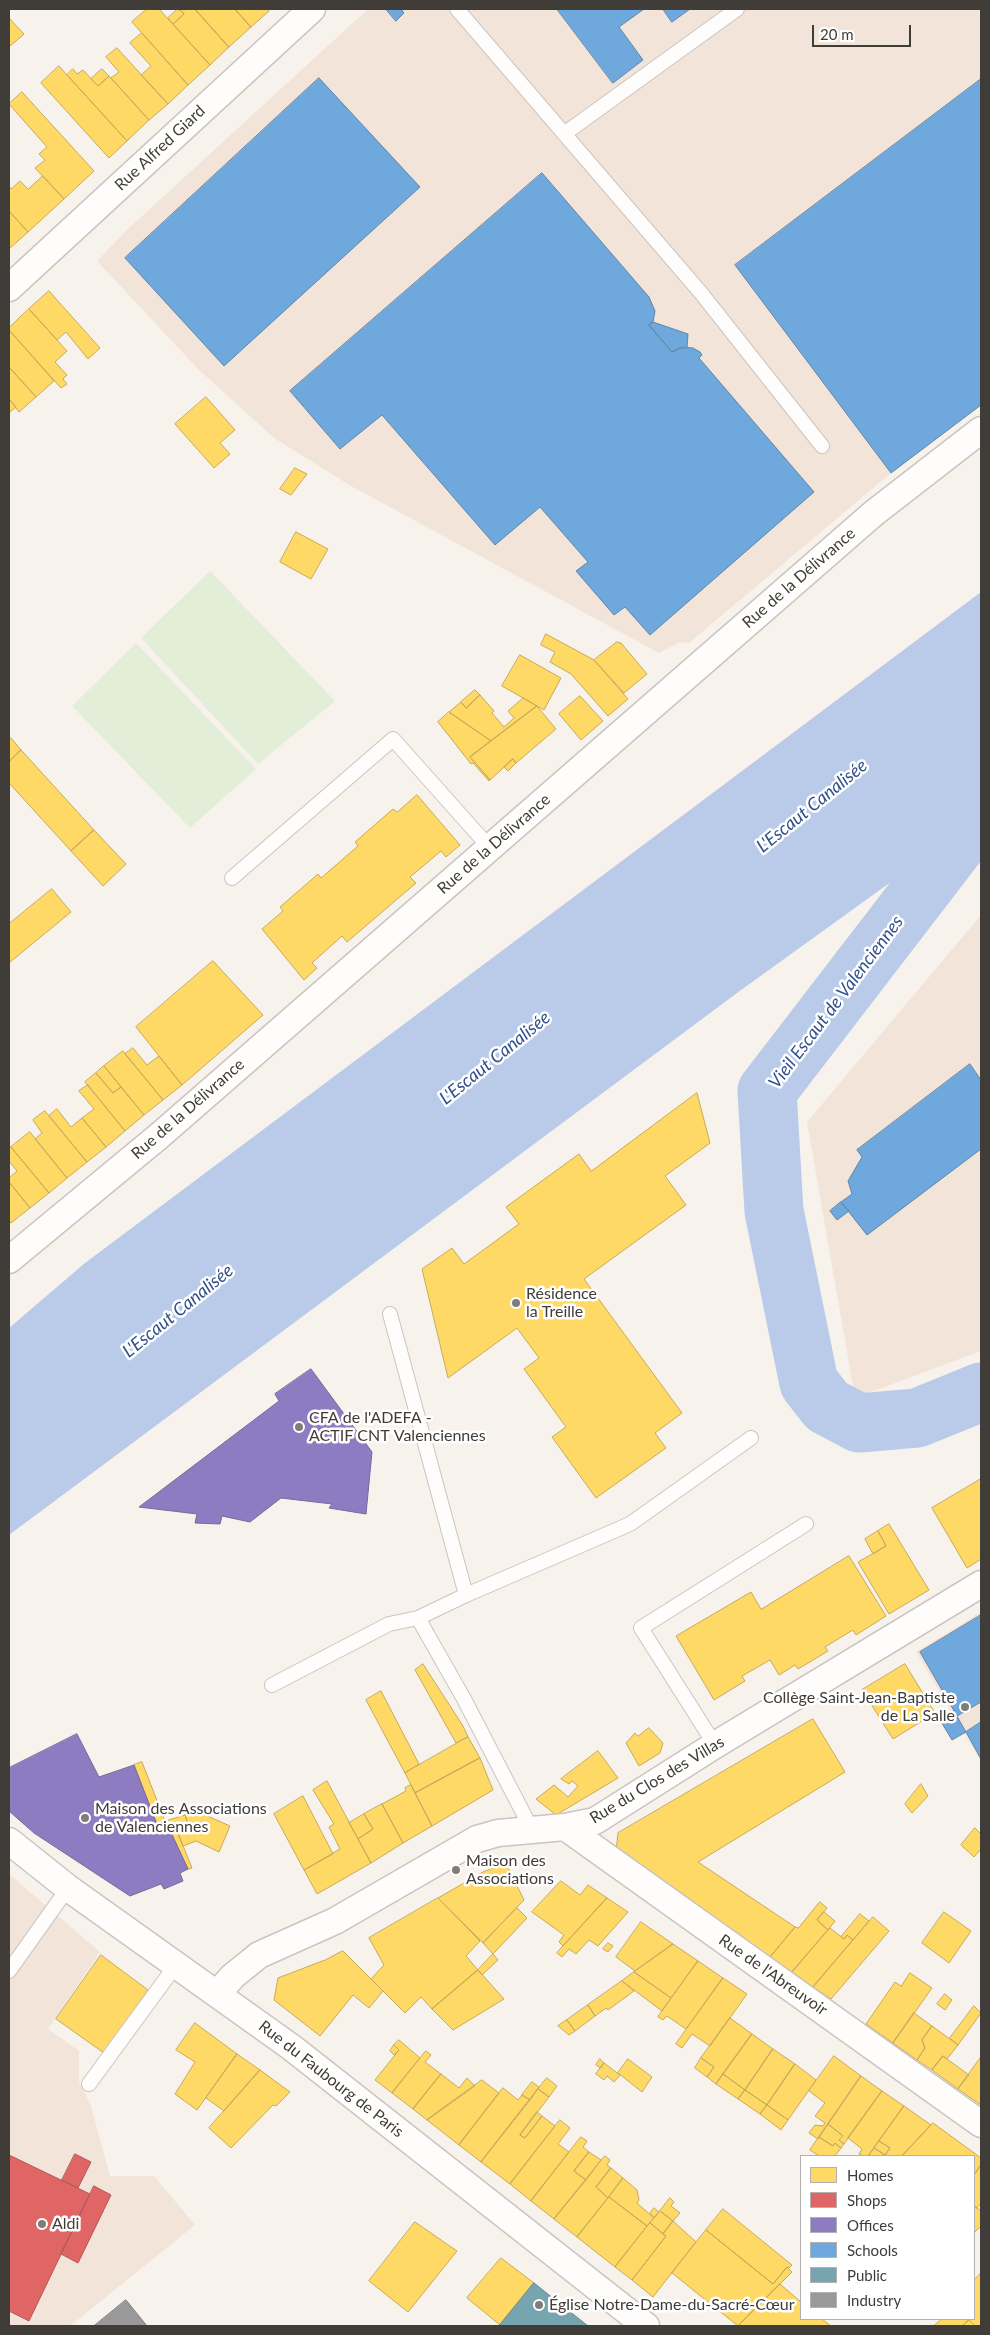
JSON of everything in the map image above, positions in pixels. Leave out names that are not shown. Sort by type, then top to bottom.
[{"type":"street","name":"Rue Alfred Giard","points":[[9,288],[312,9]]},
{"type":"street","name":"Rue de la Délivrance","points":[[9,1260],[159,1136],[874,513],[981,430]]},
{"type":"street","name":"Rue du Clos des Villas","points":[[217,1994],[239,1970],[259,1955],[335,1921],[477,1839],[498,1833],[566,1827],[595,1821],[715,1745],[981,1584]]},
{"type":"street","name":"Rue de l'Abreuvoir","points":[[566,1827],[981,2124]]},
{"type":"street","name":"Rue du Faubourg de Paris","points":[[9,1840],[68,1888],[322,2071],[646,2326]]},
{"type":"lane","points":[[457,9],[711,305],[822,446]]},
{"type":"lane","points":[[564,134],[737,9]]},
{"type":"lane","points":[[232,878],[393,739],[490,848]]},
{"type":"lane","points":[[390,1314],[466,1595]]},
{"type":"lane","points":[[272,1685],[388,1624],[418,1618],[466,1595],[630,1524],[751,1438]]},
{"type":"lane","points":[[715,1745],[641,1628],[806,1524]]},
{"type":"lane","points":[[418,1618],[464,1699],[532,1830]]},
{"type":"lane","points":[[9,1971],[68,1888]]},
{"type":"lane","points":[[89,2084],[176,1965]]},
{"type":"shaded area","points":[[368,9],[981,9],[981,405],[891,473],[689,643],[680,642],[659,653],[351,486],[274,438],[198,369],[97,261],[128,229]]},
{"type":"shaded area","points":[[981,915],[981,1351],[855,1398],[807,1122]]},
{"type":"shaded area","name":"Collège Saint-Jean-Baptiste de La Salle","points":[[981,1612],[981,1762],[916,1652]]},
{"type":"shaded area","points":[[9,1874],[100,1952],[48,2029],[79,2051],[79,2081],[91,2106],[110,2176],[154,2176],[195,2225],[70,2326],[9,2326]]},
{"type":"green space","points":[[210,571],[335,701],[258,764],[141,638]]},
{"type":"green space","points":[[136,643],[256,769],[190,828],[72,706]]},
{"type":"water","name":"L'Escaut Canalisée","points":[[981,592],[981,817],[737,993],[9,1535],[9,1328],[85,1263]]},
{"type":"building: Homes","points":[[147,9],[159,9],[210,65],[188,85],[132,22]]},
{"type":"building: Homes","points":[[178,9],[184,14],[173,24],[168,18]]},
{"type":"building: Homes","points":[[180,9],[195,9],[229,47],[210,65],[173,24],[184,14]]},
{"type":"building: Homes","points":[[195,9],[235,9],[251,27],[229,47]]},
{"type":"building: Homes","points":[[235,9],[267,9],[269,11],[251,27]]},
{"type":"building: Homes","points":[[9,18],[24,34],[9,47]]},
{"type":"building: Homes","points":[[142,33],[188,85],[168,104],[141,75],[151,66],[130,43]]},
{"type":"building: Homes","points":[[117,48],[168,104],[149,120],[111,78],[119,72],[106,57]]},
{"type":"building: Homes","points":[[59,66],[127,141],[109,158],[41,83]]},
{"type":"building: Homes","points":[[73,69],[77,74],[83,70],[98,86],[109,76],[149,120],[127,141],[67,75]]},
{"type":"building: Homes","points":[[102,69],[109,76],[98,86],[91,79]]},
{"type":"building: Homes","points":[[22,92],[94,171],[64,199],[35,168],[45,160],[39,154],[47,147],[9,104]]},
{"type":"building: Homes","points":[[43,176],[64,199],[28,232],[9,211],[9,186],[11,189],[20,181],[28,189]]},
{"type":"building: Homes","points":[[9,211],[28,232],[9,249]]},
{"type":"building: Homes","points":[[49,291],[100,348],[88,359],[66,332],[57,340],[29,309]]},
{"type":"building: Homes","points":[[29,309],[67,351],[55,362],[67,375],[63,379],[67,384],[61,388],[9,330]]},
{"type":"building: Homes","points":[[9,330],[54,381],[36,397],[9,367]]},
{"type":"building: Homes","points":[[9,367],[36,397],[19,412],[9,399]]},
{"type":"building: Homes","points":[[206,397],[235,430],[220,443],[230,454],[214,468],[175,424]]},
{"type":"building: Homes","points":[[9,399],[16,407],[9,413]]},
{"type":"building: Homes","points":[[295,468],[307,474],[291,495],[280,489]]},
{"type":"building: Homes","points":[[296,532],[328,549],[311,579],[280,562]]},
{"type":"building: Homes","points":[[546,634],[594,660],[628,699],[608,716],[571,674],[550,662],[555,652],[541,645]]},
{"type":"building: Homes","points":[[617,642],[621,643],[647,674],[624,693],[594,660]]},
{"type":"building: Homes","points":[[520,655],[561,678],[544,710],[502,686]]},
{"type":"building: Homes","points":[[475,690],[480,695],[466,708],[461,702]]},
{"type":"building: Homes","points":[[480,695],[494,711],[492,713],[504,727],[514,718],[508,711],[523,698],[537,706],[491,741],[449,712],[461,702],[466,708]]},
{"type":"building: Homes","points":[[580,696],[603,721],[581,740],[559,714]]},
{"type":"building: Homes","points":[[537,706],[556,729],[516,763],[513,759],[490,780],[470,757]]},
{"type":"building: Homes","points":[[449,712],[491,741],[470,757],[489,781],[473,763],[471,764],[438,722]]},
{"type":"building: Homes","points":[[11,738],[21,750],[9,762],[9,740]]},
{"type":"building: Homes","points":[[21,750],[94,830],[71,851],[9,783],[9,762]]},
{"type":"building: Homes","points":[[513,759],[516,763],[508,771],[504,767]]},
{"type":"building: Homes","points":[[417,795],[460,845],[446,857],[441,851],[410,877],[416,883],[347,942],[342,936],[312,963],[317,968],[304,980],[262,929],[283,911],[280,907],[318,874],[321,878],[358,846],[355,842],[393,809],[397,812]]},
{"type":"building: Homes","points":[[94,830],[126,864],[103,886],[71,851]]},
{"type":"building: Homes","points":[[52,889],[71,912],[9,963],[9,924]]},
{"type":"building: Homes","points":[[213,961],[263,1015],[182,1085],[136,1027]]},
{"type":"building: Homes","points":[[133,1048],[147,1065],[159,1056],[182,1085],[163,1100],[125,1054]]},
{"type":"building: Homes","points":[[123,1051],[163,1100],[144,1115],[104,1066]]},
{"type":"building: Homes","points":[[104,1066],[121,1087],[113,1093],[96,1073]]},
{"type":"building: Homes","points":[[96,1073],[113,1093],[121,1087],[144,1115],[125,1131],[85,1082]]},
{"type":"building: Homes","points":[[88,1085],[125,1131],[106,1147],[82,1118],[94,1109],[79,1091]]},
{"type":"building: Homes","name":"Résidence la Treille","points":[[697,1093],[710,1143],[665,1176],[686,1205],[584,1279],[682,1413],[655,1433],[666,1448],[596,1498],[552,1437],[566,1427],[524,1369],[539,1358],[517,1328],[448,1378],[422,1269],[452,1248],[464,1264],[519,1224],[506,1207],[579,1154],[591,1171]]},
{"type":"building: Homes","points":[[57,1109],[71,1127],[82,1118],[106,1147],[87,1162],[49,1116]]},
{"type":"building: Homes","points":[[45,1111],[87,1162],[67,1178],[35,1139],[42,1133],[33,1120]]},
{"type":"building: Homes","points":[[30,1132],[67,1178],[49,1193],[11,1147]]},
{"type":"building: Homes","points":[[11,1147],[49,1193],[30,1208],[9,1182],[9,1178],[17,1171],[9,1161],[9,1149]]},
{"type":"building: Homes","points":[[9,1182],[30,1208],[11,1223],[9,1220]]},
{"type":"building: Homes","points":[[981,1479],[981,1559],[967,1568],[932,1508]]},
{"type":"building: Homes","points":[[889,1524],[929,1590],[889,1614],[858,1562],[886,1546],[878,1531]]},
{"type":"building: Homes","points":[[878,1531],[886,1546],[873,1554],[865,1539]]},
{"type":"building: Homes","points":[[849,1556],[886,1616],[856,1635],[853,1630],[825,1647],[828,1651],[798,1669],[795,1665],[779,1675],[770,1660],[742,1676],[745,1681],[714,1700],[676,1636],[751,1592],[761,1609]]},
{"type":"building: Homes","points":[[423,1664],[463,1726],[468,1737],[456,1743],[415,1670]]},
{"type":"building: Homes","points":[[905,1664],[935,1713],[893,1739],[862,1690]]},
{"type":"building: Homes","points":[[381,1691],[419,1764],[405,1773],[366,1700]]},
{"type":"building: Homes","points":[[813,1719],[845,1772],[698,1862],[795,1927],[770,1957],[616,1852],[618,1833]]},
{"type":"building: Homes","points":[[649,1728],[663,1743],[660,1753],[639,1766],[626,1743],[635,1733],[638,1736]]},
{"type":"building: Homes","points":[[468,1737],[480,1758],[415,1793],[405,1773]]},
{"type":"building: Homes","points":[[598,1751],[618,1778],[556,1815],[536,1799],[554,1785],[568,1797],[578,1786],[572,1781],[569,1784],[561,1779]]},
{"type":"building: Homes","points":[[480,1758],[493,1790],[432,1826],[415,1793]]},
{"type":"building: Homes","points":[[142,1762],[165,1821],[185,1815],[189,1827],[177,1831],[192,1868],[188,1869],[167,1824],[158,1827],[134,1765]]},
{"type":"building: Homes","points":[[327,1781],[371,1863],[317,1894],[304,1870],[340,1849],[329,1827],[334,1824],[313,1790]]},
{"type":"building: Homes","points":[[921,1784],[928,1796],[912,1813],[905,1804]]},
{"type":"building: Homes","points":[[411,1785],[432,1826],[403,1843],[382,1804],[406,1791],[405,1788]]},
{"type":"building: Homes","points":[[303,1796],[333,1854],[304,1870],[274,1814]]},
{"type":"building: Homes","points":[[382,1804],[403,1843],[371,1863],[358,1839],[373,1829],[364,1814]]},
{"type":"building: Homes","points":[[196,1811],[230,1826],[219,1852],[196,1841],[183,1846],[177,1831],[189,1827],[185,1815]]},
{"type":"building: Homes","points":[[364,1814],[373,1829],[358,1839],[349,1823]]},
{"type":"building: Homes","points":[[975,1828],[981,1834],[981,1849],[974,1857],[961,1845]]},
{"type":"building: Homes","points":[[506,1863],[524,1900],[483,1943],[438,1898],[483,1872]]},
{"type":"building: Homes","points":[[561,1881],[580,1895],[588,1885],[607,1898],[563,1946],[559,1942],[564,1935],[532,1912]]},
{"type":"building: Homes","points":[[438,1898],[480,1941],[466,1956],[478,1970],[432,2009],[421,1997],[405,2013],[371,1979],[384,1965],[369,1938]]},
{"type":"building: Homes","points":[[607,1898],[628,1912],[598,1946],[589,1940],[576,1954],[569,1949],[562,1957],[557,1953]]},
{"type":"building: Homes","points":[[820,1902],[827,1908],[817,1920],[828,1930],[792,1972],[770,1957],[795,1927],[798,1928]]},
{"type":"building: Homes","points":[[517,1908],[527,1918],[493,1954],[483,1943]]},
{"type":"building: Homes","points":[[824,1912],[835,1921],[828,1930],[817,1920]]},
{"type":"building: Homes","points":[[944,1912],[971,1931],[949,1963],[922,1943]]},
{"type":"building: Homes","points":[[860,1914],[869,1921],[853,1940],[847,1935],[844,1939],[841,1937]]},
{"type":"building: Homes","points":[[873,1917],[889,1931],[831,1999],[813,1987]]},
{"type":"building: Homes","points":[[641,1922],[673,1944],[635,1971],[616,1957]]},
{"type":"building: Homes","points":[[830,1928],[844,1939],[847,1935],[853,1940],[813,1987],[792,1972]]},
{"type":"building: Homes","points":[[608,1943],[613,1946],[608,1952],[603,1949]]},
{"type":"building: Homes","points":[[673,1944],[698,1961],[671,1998],[634,1972]]},
{"type":"building: Homes","points":[[343,1951],[383,1991],[369,2008],[353,1995],[320,2036],[274,2000],[278,1978]]},
{"type":"building: Homes","points":[[493,1954],[498,1960],[482,1975],[478,1970]]},
{"type":"building: Homes","points":[[101,1955],[148,1990],[104,2053],[56,2019]]},
{"type":"building: Homes","points":[[698,1961],[723,1978],[686,2029],[667,2016],[663,2020],[658,2017]]},
{"type":"building: Homes","points":[[478,1970],[504,1999],[453,2030],[432,2009]]},
{"type":"building: Homes","points":[[634,1972],[671,1998],[662,2011],[622,1981]]},
{"type":"building: Homes","points":[[910,1973],[932,1988],[893,2043],[866,2024],[895,1982],[901,1986]]},
{"type":"building: Homes","points":[[723,1978],[747,1994],[710,2046],[692,2034],[682,2048],[676,2044]]},
{"type":"building: Homes","points":[[622,1981],[634,1991],[608,2010],[606,2008],[595,2016],[588,2005]]},
{"type":"building: Homes","points":[[945,1994],[952,2000],[945,2010],[937,2004]]},
{"type":"building: Homes","points":[[588,2005],[595,2016],[575,2031],[567,2020]]},
{"type":"building: Homes","points":[[974,2006],[981,2013],[958,2045],[950,2038]]},
{"type":"building: Homes","points":[[914,2013],[932,2026],[922,2040],[925,2048],[917,2060],[893,2043]]},
{"type":"building: Homes","points":[[730,2018],[752,2034],[716,2084],[707,2077],[714,2067],[701,2058]]},
{"type":"building: Homes","points":[[567,2020],[575,2031],[569,2035],[558,2026]]},
{"type":"building: Homes","points":[[195,2023],[237,2054],[197,2110],[175,2094],[195,2062],[176,2050]]},
{"type":"building: Homes","points":[[932,2026],[958,2045],[947,2059],[943,2056],[932,2070],[917,2060],[925,2048],[922,2040]]},
{"type":"building: Homes","points":[[752,2034],[773,2049],[745,2090],[723,2074]]},
{"type":"building: Homes","points":[[399,2040],[420,2058],[392,2093],[375,2080],[399,2050],[394,2045]]},
{"type":"building: Homes","points":[[394,2045],[399,2050],[394,2055],[390,2051]]},
{"type":"building: Homes","points":[[773,2049],[795,2064],[767,2105],[745,2090]]},
{"type":"building: Homes","points":[[426,2051],[431,2055],[425,2062],[441,2074],[413,2109],[392,2093]]},
{"type":"building: Homes","points":[[237,2054],[260,2070],[224,2111],[206,2098]]},
{"type":"building: Homes","points":[[834,2056],[861,2076],[818,2139],[809,2133],[815,2125],[823,2126],[825,2123],[815,2116],[825,2103],[809,2091]]},
{"type":"building: Homes","points":[[943,2056],[969,2075],[958,2089],[932,2070]]},
{"type":"building: Homes","points":[[981,2057],[981,2105],[958,2089]]},
{"type":"building: Homes","points":[[701,2058],[714,2067],[707,2077],[695,2068]]},
{"type":"building: Homes","points":[[600,2059],[604,2063],[601,2068],[596,2065]]},
{"type":"building: Homes","points":[[628,2059],[652,2077],[642,2092],[618,2073]]},
{"type":"building: Homes","points":[[604,2063],[620,2075],[614,2082],[607,2076],[604,2080],[596,2074]]},
{"type":"building: Homes","points":[[795,2064],[816,2080],[788,2120],[767,2105]]},
{"type":"building: Homes","points":[[260,2070],[290,2092],[276,2106],[273,2105],[231,2148],[209,2128]]},
{"type":"building: Homes","points":[[441,2074],[459,2088],[467,2078],[475,2086],[427,2120],[413,2109]]},
{"type":"building: Homes","points":[[723,2074],[745,2090],[738,2099],[716,2084]]},
{"type":"building: Homes","points":[[861,2076],[882,2091],[844,2144],[839,2140],[843,2136],[828,2124]]},
{"type":"building: Homes","points":[[547,2078],[557,2086],[549,2097],[538,2089]]},
{"type":"building: Homes","points":[[482,2080],[499,2093],[459,2145],[427,2120]]},
{"type":"building: Homes","points":[[532,2082],[539,2087],[530,2100],[522,2095]]},
{"type":"building: Homes","points":[[503,2088],[518,2100],[522,2095],[530,2100],[481,2162],[459,2145]]},
{"type":"building: Homes","points":[[538,2089],[549,2097],[520,2135],[525,2138],[542,2116],[555,2126],[510,2184],[481,2162]]},
{"type":"building: Homes","points":[[745,2090],[767,2105],[760,2114],[738,2099]]},
{"type":"building: Homes","points":[[882,2091],[904,2106],[869,2155],[859,2154],[862,2149],[848,2138]]},
{"type":"building: Homes","points":[[767,2105],[788,2120],[781,2130],[760,2114]]},
{"type":"building: Homes","points":[[904,2106],[931,2125],[903,2155],[885,2155],[890,2148],[879,2141]]},
{"type":"building: Homes","points":[[537,2112],[542,2116],[525,2138],[520,2135]]},
{"type":"building: Homes","points":[[560,2120],[570,2128],[558,2144],[569,2152],[531,2201],[510,2184]]},
{"type":"building: Homes","points":[[933,2123],[981,2158],[981,2165],[975,2174],[975,2155],[903,2155]]},
{"type":"building: Homes","points":[[828,2124],[843,2136],[839,2140],[844,2144],[841,2148],[835,2143],[833,2146],[819,2137]]},
{"type":"building: Homes","points":[[581,2137],[587,2141],[583,2147],[589,2152],[574,2171],[586,2180],[554,2219],[531,2201]]},
{"type":"building: Homes","points":[[819,2137],[833,2146],[835,2143],[841,2148],[836,2155],[818,2155],[810,2150]]},
{"type":"building: Homes","points":[[879,2141],[890,2148],[885,2155],[874,2148]]},
{"type":"building: Homes","points":[[874,2148],[885,2155],[869,2155]]},
{"type":"building: Homes","points":[[589,2152],[601,2160],[586,2180],[574,2171]]},
{"type":"building: Homes","points":[[605,2156],[610,2160],[607,2165],[611,2168],[596,2187],[608,2198],[577,2237],[554,2219]]},
{"type":"building: Homes","points":[[981,2165],[981,2203],[977,2208],[975,2207],[975,2174]]},
{"type":"building: Homes","points":[[611,2168],[623,2178],[608,2198],[596,2187]]},
{"type":"building: Homes","points":[[623,2178],[637,2190],[639,2200],[637,2203],[654,2218],[647,2226],[609,2197]]},
{"type":"building: Homes","points":[[609,2197],[647,2226],[615,2267],[577,2237]]},
{"type":"building: Homes","points":[[670,2198],[674,2202],[671,2206],[680,2213],[673,2221],[660,2211]]},
{"type":"building: Homes","points":[[975,2207],[981,2211],[981,2226],[975,2232]]},
{"type":"building: Homes","points":[[654,2208],[659,2212],[654,2218],[650,2213]]},
{"type":"building: Homes","points":[[723,2209],[792,2265],[789,2268],[787,2267],[773,2284],[706,2230]]},
{"type":"building: Homes","points":[[660,2211],[673,2221],[663,2234],[650,2223]]},
{"type":"building: Homes","points":[[673,2221],[696,2242],[653,2297],[632,2280],[666,2236],[663,2234]]},
{"type":"building: Homes","points":[[415,2222],[457,2251],[408,2312],[369,2281]]},
{"type":"building: Homes","points":[[650,2223],[666,2236],[632,2280],[615,2267]]},
{"type":"building: Homes","points":[[706,2230],[773,2284],[787,2267],[792,2272],[738,2326],[672,2273]]},
{"type":"building: Homes","points":[[501,2258],[534,2283],[500,2325],[467,2298]]},
{"type":"building: Homes","points":[[981,2273],[981,2326],[975,2326],[969,2320],[975,2320],[975,2279]]},
{"type":"building: Homes","points":[[780,2284],[800,2301],[800,2320],[823,2320],[831,2326],[738,2326]]},
{"type":"building: Homes","points":[[941,2320],[969,2320],[962,2326],[934,2326]]},
{"type":"building: Homes","points":[[969,2320],[975,2326],[962,2326]]},
{"type":"building: Shops","points":[[75,2154],[91,2162],[78,2188],[62,2180]]},
{"type":"building: Shops","name":"Aldi","points":[[9,2155],[90,2194],[29,2321],[9,2311]]},
{"type":"building: Shops","points":[[94,2186],[111,2195],[78,2263],[61,2254]]},
{"type":"building: Offices","name":"CFA de l'ADEFA - ACTIF CNT Valenciennes","points":[[311,1369],[372,1452],[366,1514],[329,1508],[332,1504],[281,1498],[250,1522],[222,1516],[220,1524],[195,1523],[197,1514],[139,1507],[279,1401],[275,1394]]},
{"type":"building: Offices","name":"Maison des Associations de Valenciennes","points":[[77,1734],[99,1777],[134,1765],[158,1827],[167,1824],[188,1869],[180,1873],[183,1881],[164,1889],[161,1884],[130,1896],[34,1833],[9,1811],[9,1768]]},
{"type":"building: Schools","points":[[386,9],[401,9],[404,13],[396,21]]},
{"type":"building: Schools","points":[[557,9],[644,9],[619,27],[643,60],[613,83]]},
{"type":"building: Schools","points":[[663,9],[690,9],[672,22]]},
{"type":"building: Schools","points":[[319,78],[420,187],[224,366],[125,258]]},
{"type":"building: Schools","points":[[981,79],[981,405],[891,473],[735,265]]},
{"type":"building: Schools","points":[[542,173],[649,297],[655,311],[653,322],[649,325],[672,352],[683,347],[693,348],[700,352],[702,355],[699,358],[814,492],[650,635],[625,607],[614,615],[576,571],[588,562],[540,507],[495,545],[382,415],[340,449],[290,391]]},
{"type":"building: Schools","points":[[653,322],[688,334],[687,348],[679,348],[672,352],[649,325]]},
{"type":"building: Schools","points":[[970,1064],[981,1080],[981,1149],[867,1235],[841,1202],[852,1194],[848,1181],[862,1157],[857,1150]]},
{"type":"building: Schools","points":[[841,1202],[849,1211],[837,1220],[830,1211]]},
{"type":"building: Schools","name":"Collège Saint-Jean-Baptiste de La Salle","points":[[981,1615],[981,1702],[957,1716],[920,1652]]},
{"type":"building: Schools","points":[[954,1711],[966,1732],[952,1740],[940,1720]]},
{"type":"building: Schools","points":[[981,1722],[981,1759],[966,1732]]},
{"type":"building: Public","name":"Église Notre-Dame-du-Sacré-Cœur","points":[[534,2283],[588,2326],[499,2326]]},
{"type":"building: Industry","points":[[126,2300],[147,2326],[94,2326]]},
{"type":"waterway","name":"Vieil Escaut de Valenciennes","points":[[963,744],[973,823],[767,1091],[774,1211],[809,1383],[827,1406],[859,1423],[917,1418],[981,1392]]},
{"type":"place","name":"Résidence la Treille","points":[[516,1303]]},
{"type":"place","name":"CFA de l'ADEFA - ACTIF CNT Valenciennes","points":[[299,1427]]},
{"type":"place","name":"Collège Saint-Jean-Baptiste de La Salle","points":[[965,1707]]},
{"type":"place","name":"Maison des Associations de Valenciennes","points":[[85,1818]]},
{"type":"place","name":"Maison des Associations","points":[[456,1870]]},
{"type":"place","name":"Aldi","points":[[42,2224]]},
{"type":"place","name":"Église Notre-Dame-du-Sacré-Cœur","points":[[539,2305]]}]
